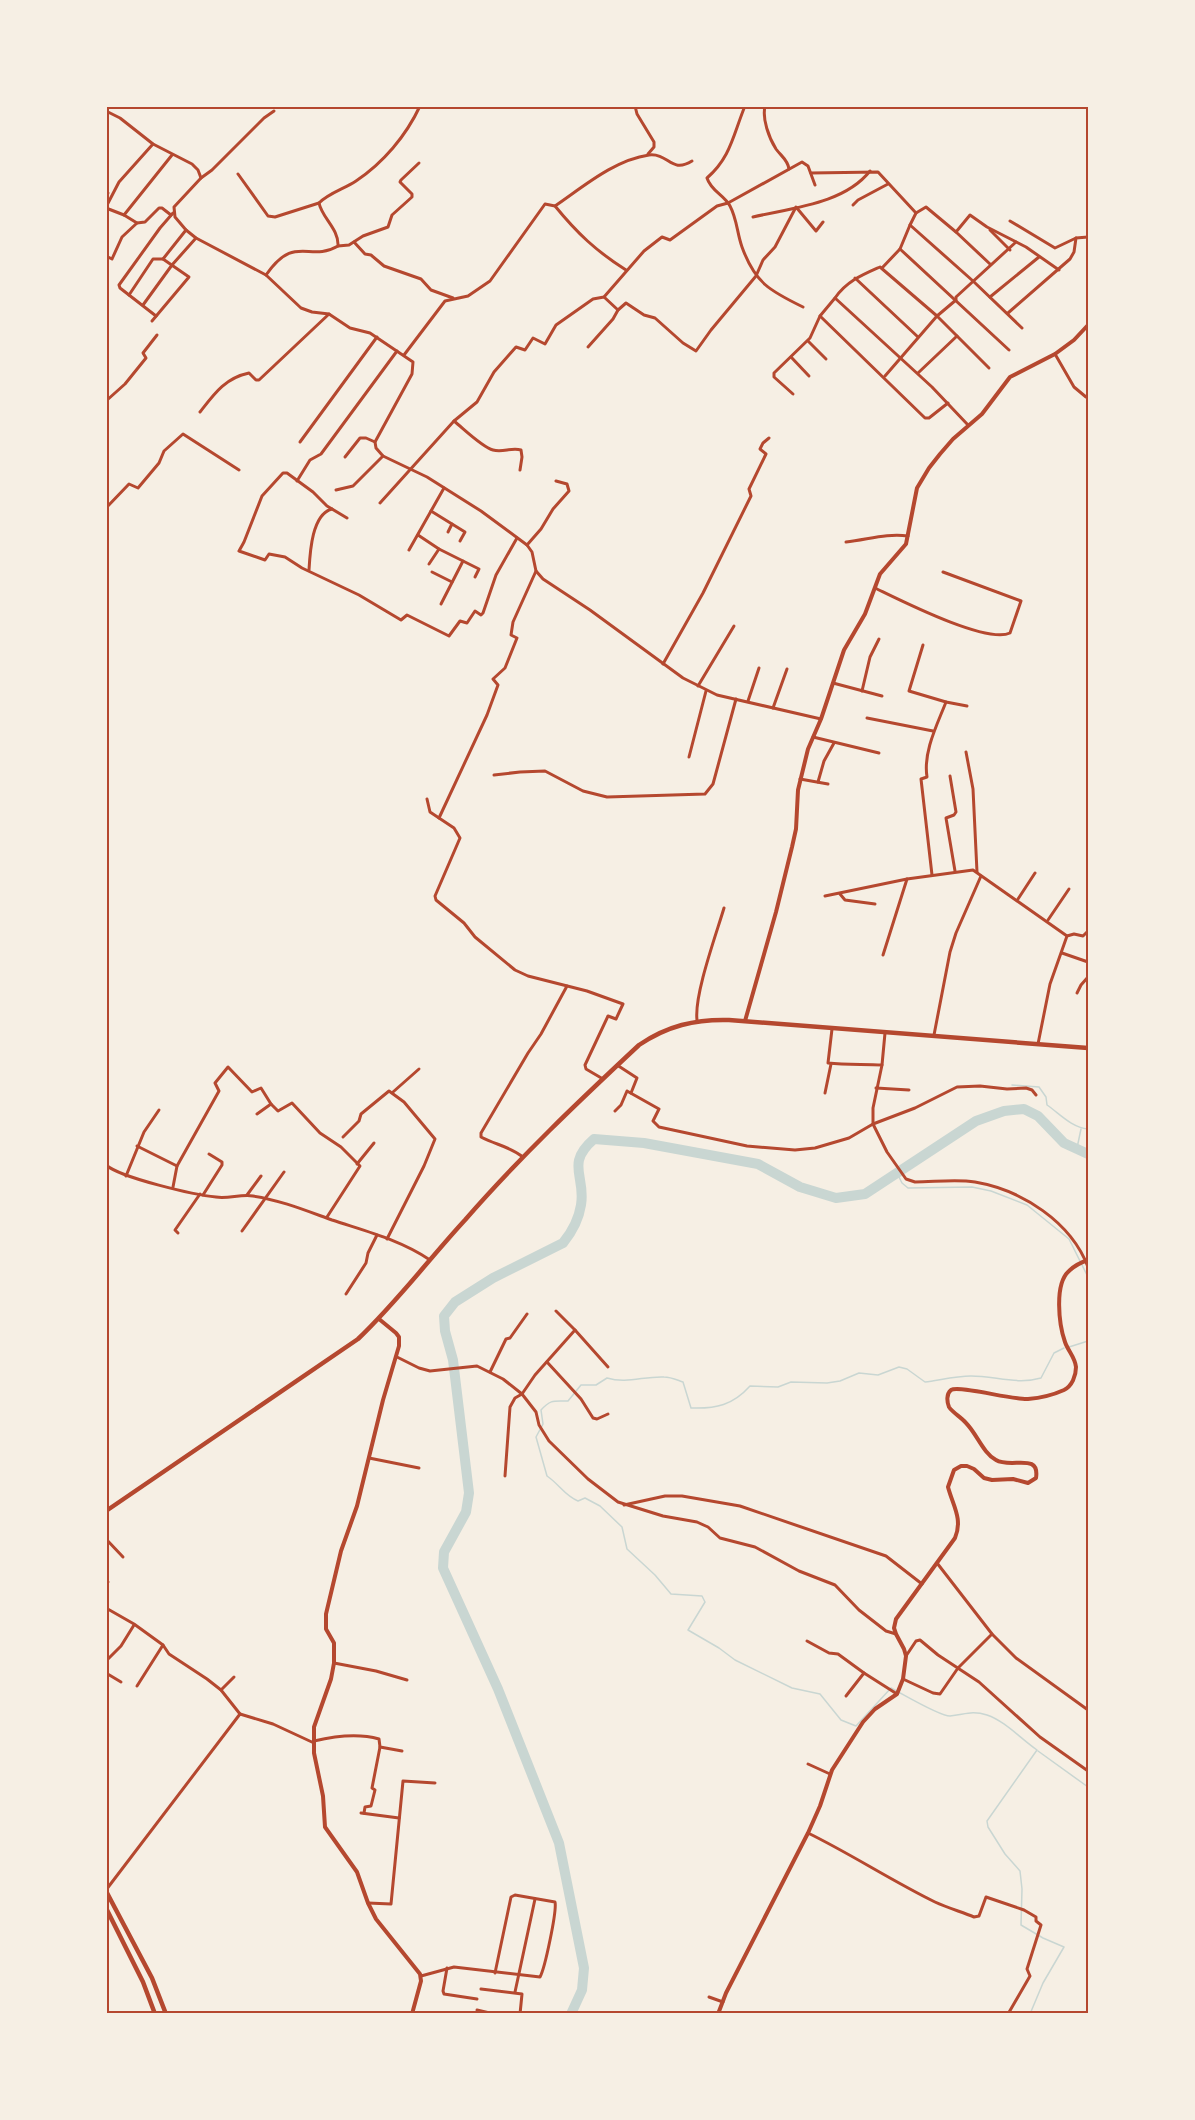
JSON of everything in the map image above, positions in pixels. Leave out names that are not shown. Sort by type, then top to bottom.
[{"type":"main road","points":[[106,1511],[352,1344],[379,1319],[465,1219],[524,1157],[617,1065],[653,1035],[697,1020],[745,1021],[1089,1048]]},
{"type":"main road","points":[[106,1890],[152,1978],[166,2013]]},
{"type":"main road","points":[[106,1908],[129,1953],[155,2013]]},
{"type":"street","points":[[238,174],[268,216],[275,217],[319,203],[354,183],[375,166],[401,140],[420,106]]},
{"type":"street","points":[[635,106],[637,114],[654,142],[652,150],[647,155]]},
{"type":"street","points":[[745,106],[724,160],[707,178],[714,190],[728,203],[735,217],[742,246],[756,276],[766,287],[803,307]]},
{"type":"street","points":[[765,106],[764,114],[772,140],[776,150],[788,163],[789,169]]},
{"type":"street","points":[[106,111],[120,118],[153,144],[192,164],[198,170],[201,178]]},
{"type":"street","points":[[157,317],[119,285],[172,214],[178,201],[274,111]]},
{"type":"street","points":[[137,223],[124,214],[106,207],[119,182],[153,144]]},
{"type":"street","points":[[124,214],[173,155]]},
{"type":"street","points":[[555,206],[609,170],[647,155],[656,155],[677,166],[684,166],[692,160]]},
{"type":"street","points":[[380,503],[454,421],[477,402],[494,372],[517,347],[525,350],[532,338],[545,344],[556,326],[593,299],[604,297],[644,251],[662,237],[670,240],[717,206],[728,203],[803,161],[808,166],[815,185]]},
{"type":"street","points":[[266,275],[273,264],[288,253],[297,250],[332,249],[346,246],[363,236],[388,227],[392,215],[411,198],[412,194],[400,182],[419,163]]},
{"type":"street","points":[[753,217],[817,204],[830,199],[863,181],[870,171]]},
{"type":"street","points":[[811,173],[878,172],[916,213]]},
{"type":"street","points":[[853,205],[888,184]]},
{"type":"street","points":[[319,203],[338,239],[338,246]]},
{"type":"street","points":[[404,355],[445,302],[468,296],[490,281],[530,228],[542,206],[549,203],[555,206],[574,230],[591,246],[626,270]]},
{"type":"street","points":[[106,256],[112,259],[118,241],[137,223],[146,222],[160,207],[172,214],[196,238],[266,275],[301,308],[329,314],[350,328],[377,337],[413,362],[414,367],[375,442],[376,448],[383,456],[411,468],[444,488],[518,538],[532,552],[536,571],[543,579],[697,686],[706,691],[736,699],[821,719]]},
{"type":"street","points":[[796,207],[816,231],[823,222]]},
{"type":"street","points":[[588,347],[626,303],[631,304],[644,315],[655,318],[683,343],[696,351],[756,276],[763,260],[775,247],[796,207]]},
{"type":"street","points":[[793,394],[773,374],[807,340],[820,316],[841,289],[855,278],[882,268],[900,249],[916,213],[923,207],[928,207],[991,264]]},
{"type":"street","points":[[956,232],[970,215],[1059,270]]},
{"type":"street","points":[[1010,221],[1055,248],[1076,238],[1089,237]]},
{"type":"street","points":[[910,225],[973,280],[1022,328]]},
{"type":"street","points":[[987,227],[1010,250]]},
{"type":"street","points":[[163,259],[186,230]]},
{"type":"street","points":[[143,306],[172,265],[196,238]]},
{"type":"street","points":[[1008,313],[1070,260],[1076,238]]},
{"type":"street","points":[[354,242],[365,254],[371,255],[384,266],[421,279],[431,290],[454,299]]},
{"type":"street","points":[[885,376],[937,316],[956,300],[956,297],[973,280],[1016,243]]},
{"type":"street","points":[[900,249],[1009,350]]},
{"type":"street","points":[[990,297],[1039,257]]},
{"type":"street","points":[[129,295],[153,259],[163,259],[189,278],[152,321]]},
{"type":"street","points":[[882,268],[937,316],[989,368]]},
{"type":"street","points":[[855,278],[918,337]]},
{"type":"street","points":[[604,297],[618,310]]},
{"type":"street","points":[[835,298],[918,373],[968,425]]},
{"type":"street","points":[[200,412],[215,392],[230,380],[249,373],[258,381],[329,314]]},
{"type":"street","points":[[820,316],[927,418],[948,403]]},
{"type":"street","points":[[745,1021],[792,847],[796,829],[796,803],[800,779],[813,737],[844,650],[865,614],[883,568],[903,549],[908,536],[917,488],[929,468],[953,439],[993,401],[1010,377],[1055,354],[1089,325]]},
{"type":"street","points":[[106,401],[137,370],[146,358],[143,353],[157,335]]},
{"type":"street","points":[[918,373],[957,336]]},
{"type":"street","points":[[300,442],[377,337]]},
{"type":"street","points":[[807,340],[826,359]]},
{"type":"street","points":[[297,481],[310,460],[321,454],[397,351]]},
{"type":"street","points":[[1055,354],[1074,387],[1086,397]]},
{"type":"street","points":[[791,357],[809,376]]},
{"type":"street","points":[[454,421],[491,450],[501,451],[512,448],[521,450],[520,470]]},
{"type":"street","points":[[106,508],[129,484],[138,488],[159,463],[162,453],[181,435],[186,435],[239,470]]},
{"type":"street","points":[[345,457],[360,438],[375,442]]},
{"type":"street","points":[[663,664],[706,588],[751,496],[749,489],[765,454],[760,449],[770,438]]},
{"type":"street","points":[[336,490],[352,486],[383,456]]},
{"type":"street","points":[[347,518],[327,506],[313,492],[287,473],[283,473],[262,496],[239,551],[265,560],[271,554],[285,557],[359,595],[401,620],[407,615],[449,636],[459,621],[467,623],[475,611],[481,615],[483,613],[496,575],[518,538]]},
{"type":"street","points":[[527,545],[569,491],[567,484],[556,481]]},
{"type":"street","points":[[409,550],[444,488]]},
{"type":"street","points":[[309,570],[312,541],[319,517],[328,509],[333,508]]},
{"type":"street","points":[[431,511],[465,532],[460,541]]},
{"type":"street","points":[[448,532],[452,524]]},
{"type":"street","points":[[418,535],[439,549],[480,569],[476,577]]},
{"type":"street","points":[[846,542],[882,535],[908,536]]},
{"type":"street","points":[[429,564],[439,549]]},
{"type":"street","points":[[441,604],[463,561]]},
{"type":"street","points":[[439,818],[487,715],[498,685],[493,679],[506,667],[517,638],[511,635],[513,622],[536,571]]},
{"type":"street","points":[[432,572],[452,582]]},
{"type":"street","points":[[875,588],[952,623],[983,632],[1004,635],[1010,633],[1021,601],[943,573]]},
{"type":"street","points":[[697,686],[734,626]]},
{"type":"street","points":[[862,691],[870,657],[879,639]]},
{"type":"street","points":[[923,645],[909,690],[967,706]]},
{"type":"street","points":[[748,701],[759,668]]},
{"type":"street","points":[[773,708],[788,669]]},
{"type":"street","points":[[833,682],[882,696]]},
{"type":"street","points":[[689,757],[706,691]]},
{"type":"street","points":[[494,775],[520,771],[545,771],[583,791],[607,797],[705,794],[713,784],[736,699]]},
{"type":"street","points":[[932,875],[921,779],[927,777],[925,767],[934,731],[946,702]]},
{"type":"street","points":[[867,718],[934,731]]},
{"type":"street","points":[[813,737],[879,753]]},
{"type":"street","points":[[818,782],[824,761],[834,743]]},
{"type":"street","points":[[966,752],[973,789],[977,872]]},
{"type":"street","points":[[950,776],[956,812],[946,818],[955,871]]},
{"type":"street","points":[[800,779],[828,784]]},
{"type":"street","points":[[427,799],[430,812],[454,828],[460,838],[435,896],[436,900],[464,923],[475,937],[516,970],[528,976],[623,1004],[616,1020],[608,1016],[585,1065],[586,1069],[603,1079]]},
{"type":"street","points":[[825,896],[907,879],[970,870],[977,872],[1068,936]]},
{"type":"street","points":[[1018,900],[1035,873]]},
{"type":"street","points":[[933,1037],[950,952],[981,875]]},
{"type":"street","points":[[883,954],[907,879]]},
{"type":"street","points":[[1048,920],[1070,889]]},
{"type":"street","points":[[840,894],[845,900],[875,904]]},
{"type":"street","points":[[697,1020],[696,1011],[724,908]]},
{"type":"street","points":[[1068,936],[1074,934],[1083,936],[1089,931]]},
{"type":"street","points":[[1038,1044],[1050,984],[1068,936]]},
{"type":"street","points":[[1062,953],[1089,962]]},
{"type":"street","points":[[1077,993],[1089,977]]},
{"type":"street","points":[[524,1157],[512,1148],[494,1144],[481,1137],[481,1133],[567,986]]},
{"type":"street","points":[[832,1029],[826,1062],[851,1066],[882,1065]]},
{"type":"street","points":[[885,1033],[873,1124],[887,1152],[906,1179],[915,1182],[973,1182],[1027,1200],[1039,1207],[1072,1238],[1089,1268]]},
{"type":"street","points":[[825,1093],[831,1064]]},
{"type":"street","points":[[617,1065],[637,1078],[631,1093]]},
{"type":"street","points":[[173,1187],[177,1166],[217,1096],[219,1091],[215,1083],[228,1067],[252,1092],[261,1088],[278,1111],[292,1103],[320,1133],[342,1147],[360,1167],[327,1218]]},
{"type":"street","points":[[393,1093],[418,1069]]},
{"type":"street","points":[[615,1112],[627,1091],[659,1109],[653,1121],[659,1127],[775,1150],[815,1148],[849,1138],[873,1124],[915,1108],[957,1087],[1026,1088],[1032,1090],[1036,1095]]},
{"type":"street","points":[[876,1088],[909,1090]]},
{"type":"street","points":[[343,1137],[359,1121],[361,1114],[388,1091],[404,1102],[435,1141],[387,1239]]},
{"type":"street","points":[[257,1114],[271,1104]]},
{"type":"street","points":[[126,1176],[137,1146],[159,1110]]},
{"type":"street","points":[[357,1164],[374,1143]]},
{"type":"street","points":[[137,1146],[177,1166]]},
{"type":"street","points":[[178,1233],[175,1230],[222,1165],[222,1162],[208,1154]]},
{"type":"street","points":[[106,1165],[126,1176],[202,1194],[222,1198],[247,1196],[265,1199],[377,1235],[417,1251],[430,1260]]},
{"type":"street","points":[[242,1231],[284,1172]]},
{"type":"street","points":[[247,1196],[261,1176]]},
{"type":"street","points":[[346,1294],[366,1263],[377,1235]]},
{"type":"street","points":[[718,2013],[808,1833],[820,1806],[830,1774],[863,1722],[875,1709],[897,1694],[903,1679],[906,1656],[894,1628],[897,1615],[955,1538],[959,1525],[948,1487],[954,1470],[967,1466],[992,1480],[1013,1479],[1028,1483],[1036,1478],[1035,1466],[1028,1463],[1006,1463],[993,1459],[973,1430],[949,1407],[947,1402],[949,1392],[952,1389],[961,1388],[1003,1398],[1028,1399],[1055,1393],[1071,1385],[1076,1367],[1064,1339],[1059,1307],[1064,1278],[1069,1271],[1085,1261]]},
{"type":"street","points":[[556,1311],[608,1367]]},
{"type":"street","points":[[490,1372],[506,1339],[510,1338],[527,1314]]},
{"type":"street","points":[[379,1319],[399,1337],[397,1357],[383,1400],[357,1506],[341,1551],[326,1614],[326,1629],[334,1643],[334,1663],[314,1727],[314,1742],[316,1769],[323,1796],[325,1827],[357,1872],[376,1919],[415,1965],[421,1976],[412,2013]]},
{"type":"street","points":[[505,1476],[510,1407],[515,1398],[522,1394],[575,1330]]},
{"type":"street","points":[[397,1357],[419,1368],[440,1371],[477,1366],[490,1372],[522,1394],[536,1412],[539,1425],[549,1441],[588,1479],[624,1505],[663,1516],[697,1522],[708,1527],[720,1538],[755,1547],[799,1570],[835,1585],[859,1611],[886,1630],[896,1634]]},
{"type":"street","points":[[547,1362],[581,1399],[593,1418],[597,1419],[608,1414]]},
{"type":"street","points":[[369,1458],[419,1468]]},
{"type":"street","points":[[624,1505],[665,1496],[682,1496],[740,1506],[886,1556],[922,1584]]},
{"type":"street","points":[[106,1539],[123,1557]]},
{"type":"street","points":[[937,1563],[992,1634],[1016,1658],[1089,1710]]},
{"type":"street","points":[[106,1608],[134,1624],[163,1645],[169,1654],[221,1690],[240,1714],[273,1724],[314,1742],[339,1736],[379,1739],[380,1747],[372,1788],[375,1790],[373,1803],[372,1806],[365,1807],[362,1813],[399,1818]]},
{"type":"street","points":[[106,1661],[121,1646],[134,1624]]},
{"type":"street","points":[[903,1679],[939,1695],[958,1668],[992,1634]]},
{"type":"street","points":[[906,1656],[919,1640],[979,1682],[1040,1737],[1089,1771]]},
{"type":"street","points":[[807,1641],[829,1653],[838,1654],[897,1694]]},
{"type":"street","points":[[137,1686],[163,1645]]},
{"type":"street","points":[[334,1663],[407,1680]]},
{"type":"street","points":[[106,1673],[122,1682]]},
{"type":"street","points":[[846,1696],[864,1673]]},
{"type":"street","points":[[221,1690],[234,1677]]},
{"type":"street","points":[[106,1890],[240,1714]]},
{"type":"street","points":[[380,1747],[402,1751]]},
{"type":"street","points":[[808,1764],[830,1774]]},
{"type":"street","points":[[368,1903],[391,1904],[403,1781],[435,1783]]},
{"type":"street","points":[[808,1833],[935,1902],[974,1917],[979,1916],[986,1897],[1024,1910],[1036,1917],[1041,1925],[1027,1969],[1030,1976],[1008,2013]]},
{"type":"street","points":[[421,1976],[447,1968],[537,1978],[542,1975],[556,1904],[511,1896],[495,1973]]},
{"type":"street","points":[[515,1992],[535,1899]]},
{"type":"street","points":[[447,1968],[444,1994],[477,1998]]},
{"type":"street","points":[[481,1989],[515,1992],[523,1996],[520,2013]]},
{"type":"street","points":[[709,1997],[723,2002]]},
{"type":"street","points":[[477,2010],[494,2013]]},
{"type":"waterway","points":[[1012,1085],[1039,1087],[1046,1097],[1047,1105],[1071,1123],[1088,1129]]},
{"type":"waterway","points":[[571,2014],[582,1990],[584,1968],[559,1843],[498,1689],[443,1568],[444,1552],[466,1512],[469,1493],[453,1360],[445,1331],[444,1316],[455,1302],[493,1278],[563,1243],[575,1225],[580,1210],[582,1195],[578,1170],[580,1156],[594,1139],[644,1143],[758,1164],[800,1187],[836,1198],[865,1194],[976,1121],[1004,1111],[1024,1109],[1038,1116],[1064,1143],[1088,1154]]},
{"type":"waterway","points":[[1077,1148],[1081,1129]]},
{"type":"waterway","points":[[897,1173],[902,1183],[908,1188],[972,1187],[991,1191],[1027,1205],[1069,1239],[1088,1277]]},
{"type":"waterway","points":[[1069,1347],[1088,1341]]},
{"type":"waterway","points":[[1030,2014],[1043,1983],[1064,1947],[1021,1925],[1020,1871],[1005,1854],[988,1827],[987,1821],[1037,1750],[1007,1726],[987,1715],[976,1713],[945,1715],[891,1688],[856,1726],[841,1720],[820,1694],[792,1688],[735,1660],[688,1630],[705,1602],[702,1596],[671,1594],[655,1575],[627,1549],[622,1527],[600,1506],[585,1498],[578,1501],[573,1499],[547,1476],[536,1437],[543,1424],[541,1410],[544,1406],[553,1401],[568,1401],[581,1385],[596,1385],[607,1378],[614,1380],[672,1378],[683,1382],[691,1408],[708,1408],[730,1402],[750,1386],[778,1387],[791,1382],[827,1383],[840,1381],[859,1373],[878,1375],[899,1367],[907,1369],[925,1382],[971,1376],[1032,1380],[1041,1378],[1054,1353],[1064,1348]]},
{"type":"waterway","points":[[1038,1751],[1088,1787]]}]
